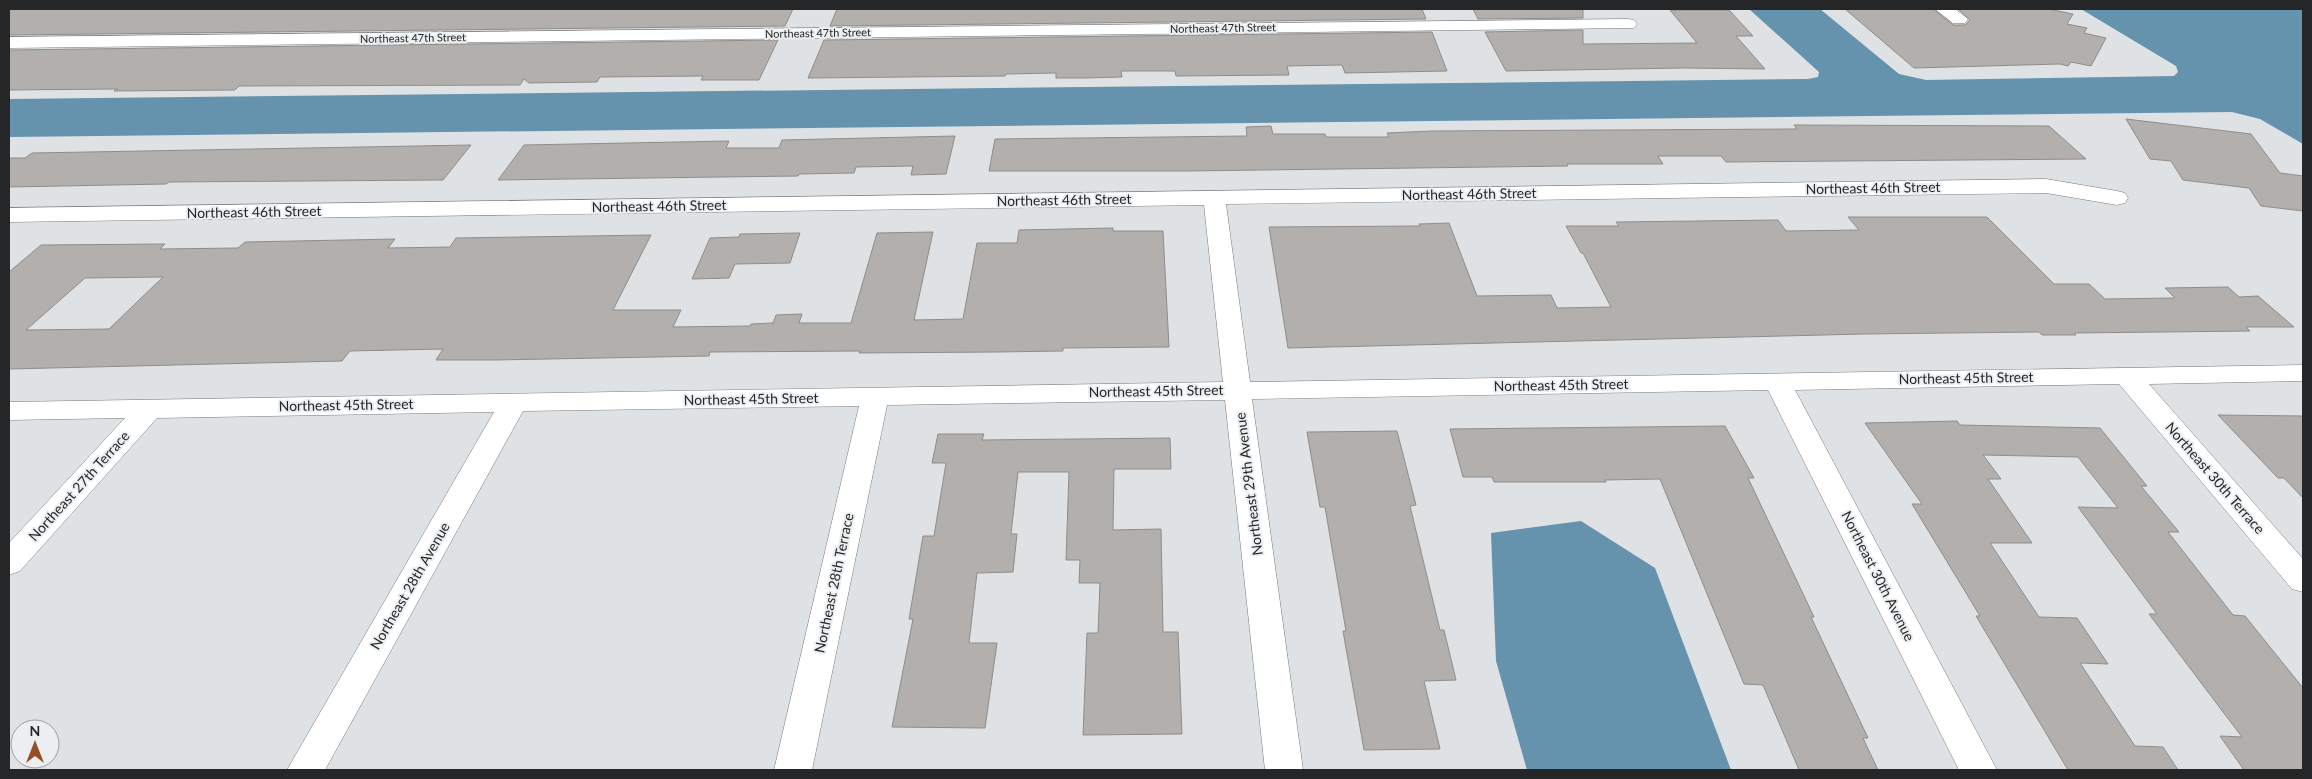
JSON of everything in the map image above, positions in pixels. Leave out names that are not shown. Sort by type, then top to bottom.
[{"type":"street","points":[[1944,9],[1959,19]]},
{"type":"street","name":"Northeast 47th Street","points":[[9,43],[1628,24]]},
{"type":"street","name":"Northeast 46th Street","points":[[19,215],[2046,186],[2117,198]]},
{"type":"street","name":"Northeast 29th Avenue","points":[[1214,198],[1284,770]]},
{"type":"street","points":[[9,231],[19,215]]},
{"type":"street","name":"Northeast 45th Street","points":[[9,411],[1237,389],[2303,373]]},
{"type":"street","name":"Northeast 30th Terrace","points":[[2126,375],[2303,580]]},
{"type":"street","name":"Northeast 30th Avenue","points":[[1777,382],[1978,770]]},
{"type":"street","name":"Northeast 28th Terrace","points":[[793,770],[875,396]]},
{"type":"street","name":"Northeast 28th Avenue","points":[[306,770],[514,402]]},
{"type":"street","name":"Northeast 27th Terrace","points":[[9,564],[149,409]]},
{"type":"water","points":[[1749,9],[1820,9],[1899,74],[1926,80],[2174,76],[2178,72],[2176,66],[2081,9],[2303,9],[2303,144],[2260,119],[2232,112],[9,137],[9,99],[1808,79],[1818,77],[1819,72]]},
{"type":"water","points":[[1581,521],[1655,568],[1731,770],[1527,770],[1496,661],[1491,533]]},
{"type":"building","points":[[9,9],[793,9],[785,26],[9,35]]},
{"type":"building","points":[[837,9],[1422,9],[1426,19],[830,26]]},
{"type":"building","points":[[1473,9],[1583,9],[1583,18],[1478,19]]},
{"type":"building","points":[[1845,9],[1933,9],[1953,25],[1965,25],[1970,20],[1958,9],[2048,9],[2073,14],[2067,24],[2087,28],[2084,33],[2106,38],[2091,66],[2071,62],[2068,66],[2060,64],[1914,68]]},
{"type":"building","points":[[1670,10],[1729,10],[1753,36],[1736,36],[1765,69],[1684,68],[1506,71],[1485,32],[1583,30],[1583,44],[1697,43]]},
{"type":"building","points":[[1432,32],[1447,71],[1345,73],[1342,65],[1287,66],[1289,75],[1176,76],[1175,71],[1121,71],[1122,77],[1085,78],[1056,78],[1056,73],[1006,74],[1005,76],[808,78],[824,40]]},
{"type":"building","points":[[778,40],[759,80],[701,80],[703,76],[600,77],[597,82],[529,83],[524,79],[520,85],[239,86],[235,90],[9,90],[9,50]]},
{"type":"building","points":[[2126,119],[2251,134],[2280,173],[2303,176],[2303,211],[2261,206],[2249,188],[2183,180],[2171,161],[2150,159]]},
{"type":"building","points":[[1794,125],[2049,126],[2086,159],[1726,162],[1721,156],[1658,156],[1663,164],[1186,171],[989,171],[995,139],[1247,136],[1246,127],[1271,126],[1273,134],[1325,134],[1326,137],[1389,137],[1387,133],[1431,131],[1797,129]]},
{"type":"building","points":[[955,136],[946,174],[911,175],[913,166],[856,167],[854,173],[799,174],[798,176],[498,180],[524,145],[729,141],[726,148],[779,148],[782,140]]},
{"type":"building","points":[[471,145],[443,180],[169,182],[166,184],[9,187],[9,158],[25,158],[32,153]]},
{"type":"building","points":[[1848,217],[1987,217],[2054,284],[2089,284],[2105,299],[2175,298],[2165,288],[2228,287],[2239,297],[2258,296],[2294,327],[2246,327],[2250,331],[2074,333],[2076,335],[2042,335],[2039,332],[1865,334],[1288,348],[1269,227],[1420,226],[1419,224],[1449,223],[1477,296],[1551,295],[1557,308],[1611,307],[1583,253],[1581,253],[1566,226],[1619,226],[1616,222],[1778,220],[1786,231],[1859,230]]},
{"type":"building","points":[[1113,228],[1113,231],[1163,231],[1169,347],[1063,348],[1063,351],[996,352],[710,352],[709,356],[436,360],[443,349],[350,351],[342,361],[9,369],[9,272],[41,245],[165,244],[160,249],[238,248],[245,242],[395,239],[388,248],[450,247],[456,238],[651,235],[613,310],[681,310],[673,327],[750,326],[751,324],[773,323],[776,315],[802,314],[799,323],[851,323],[877,233],[933,232],[914,320],[963,319],[977,243],[1017,243],[1019,230]],"holes":[[[163,277],[109,329],[26,330],[85,278]]]},
{"type":"building","points":[[800,233],[790,263],[735,264],[729,278],[692,279],[710,238],[739,237],[740,234]]},
{"type":"building","points":[[2218,415],[2303,416],[2303,498],[2284,478],[2278,478]]},
{"type":"building","points":[[1957,421],[1960,425],[2100,428],[2147,486],[2141,486],[2179,532],[2168,532],[2233,615],[2245,616],[2303,688],[2303,770],[2244,770],[2220,736],[2242,737],[2149,614],[2157,614],[2078,507],[2118,508],[2078,457],[1983,455],[2001,479],[1988,479],[2032,543],[1990,543],[2039,617],[2077,618],[2108,664],[2080,663],[2135,746],[2163,747],[2178,770],[2068,770],[1976,616],[1980,616],[1912,504],[1922,504],[1865,423]]},
{"type":"building","points":[[1725,426],[1754,478],[1748,478],[1814,617],[1811,617],[1868,738],[1863,738],[1878,770],[1799,770],[1763,685],[1744,684],[1660,479],[1605,480],[1606,482],[1494,482],[1492,477],[1463,477],[1450,429]]},
{"type":"building","points":[[1397,431],[1416,505],[1410,506],[1440,630],[1444,630],[1456,680],[1424,681],[1440,749],[1364,750],[1343,631],[1346,631],[1325,507],[1320,507],[1307,432]]},
{"type":"building","points":[[938,434],[984,434],[982,440],[1170,438],[1171,469],[1114,469],[1113,530],[1161,529],[1163,632],[1178,632],[1182,734],[1083,735],[1087,633],[1098,633],[1100,583],[1079,583],[1080,560],[1066,560],[1069,472],[1018,472],[1011,534],[1017,534],[1013,572],[977,573],[969,643],[997,643],[985,728],[892,727],[913,619],[909,619],[923,536],[934,536],[946,463],[932,463]]}]
